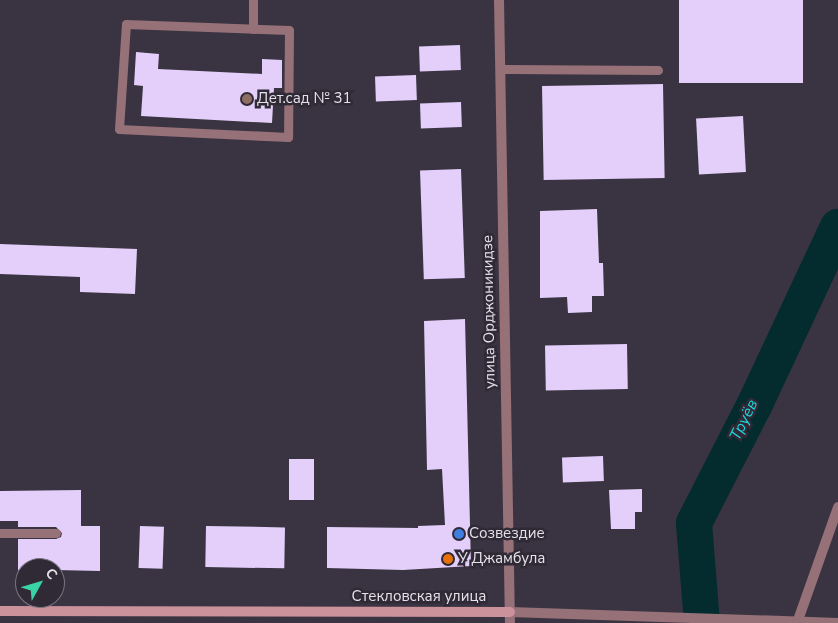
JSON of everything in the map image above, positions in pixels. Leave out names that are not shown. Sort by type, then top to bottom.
[{"type":"street","name":"улица Орджоникидзе","points":[[499,0],[510,623]]},
{"type":"street","points":[[797,622],[838,507]]},
{"type":"street","name":"Стекловская улица","points":[[0,611],[510,612],[838,623]]},
{"type":"lane","points":[[253,0],[253,29]]},
{"type":"lane","points":[[126,24],[253,29],[289,30],[288,137],[119,129],[126,24]]},
{"type":"lane","points":[[500,69],[658,70]]},
{"type":"lane","points":[[0,533],[56,533]]},
{"type":"building","points":[[679,0],[803,0],[803,83],[679,83]]},
{"type":"building","points":[[460,45],[461,70],[420,71],[419,46]]},
{"type":"building","points":[[136,52],[159,54],[158,69],[262,74],[262,59],[282,60],[282,88],[274,88],[272,123],[141,116],[143,86],[134,85]]},
{"type":"building","points":[[416,75],[417,100],[376,101],[375,76]]},
{"type":"building","points":[[663,84],[665,178],[544,180],[542,86]]},
{"type":"building","points":[[461,102],[462,127],[421,128],[420,103]]},
{"type":"building","points":[[743,116],[746,172],[699,174],[696,118]]},
{"type":"building","points":[[461,169],[465,278],[424,279],[420,170]]},
{"type":"building","points":[[597,209],[599,263],[603,263],[604,296],[592,296],[592,312],[568,313],[567,297],[540,298],[540,211]]},
{"type":"building","points":[[0,244],[137,249],[135,294],[80,292],[80,277],[0,274]]},
{"type":"building","points":[[465,319],[471,566],[403,570],[327,568],[327,527],[418,528],[418,526],[445,525],[442,469],[427,470],[424,321]]},
{"type":"building","points":[[627,344],[628,389],[546,390],[545,345]]},
{"type":"building","points":[[603,456],[604,481],[563,482],[562,457]]},
{"type":"building","points":[[289,459],[314,459],[314,500],[289,500]]},
{"type":"building","points":[[642,489],[642,512],[635,512],[635,529],[611,529],[609,490]]},
{"type":"building","points":[[81,490],[81,526],[100,526],[100,571],[65,570],[65,558],[18,558],[18,539],[56,539],[61,537],[62,533],[56,527],[18,527],[18,521],[0,521],[0,491]]},
{"type":"building","points":[[140,526],[164,527],[163,569],[139,568]]},
{"type":"building","points":[[206,526],[285,527],[284,568],[205,567]]},
{"type":"waterway","name":"Труёв","points":[[702,623],[694,523],[754,406],[838,227]]},
{"type":"place","name":"Дет.сад № 31","points":[[247,99]]},
{"type":"place","name":"Созвездие","points":[[459,534]]},
{"type":"place","name":"У Джамбула","points":[[448,559]]}]
